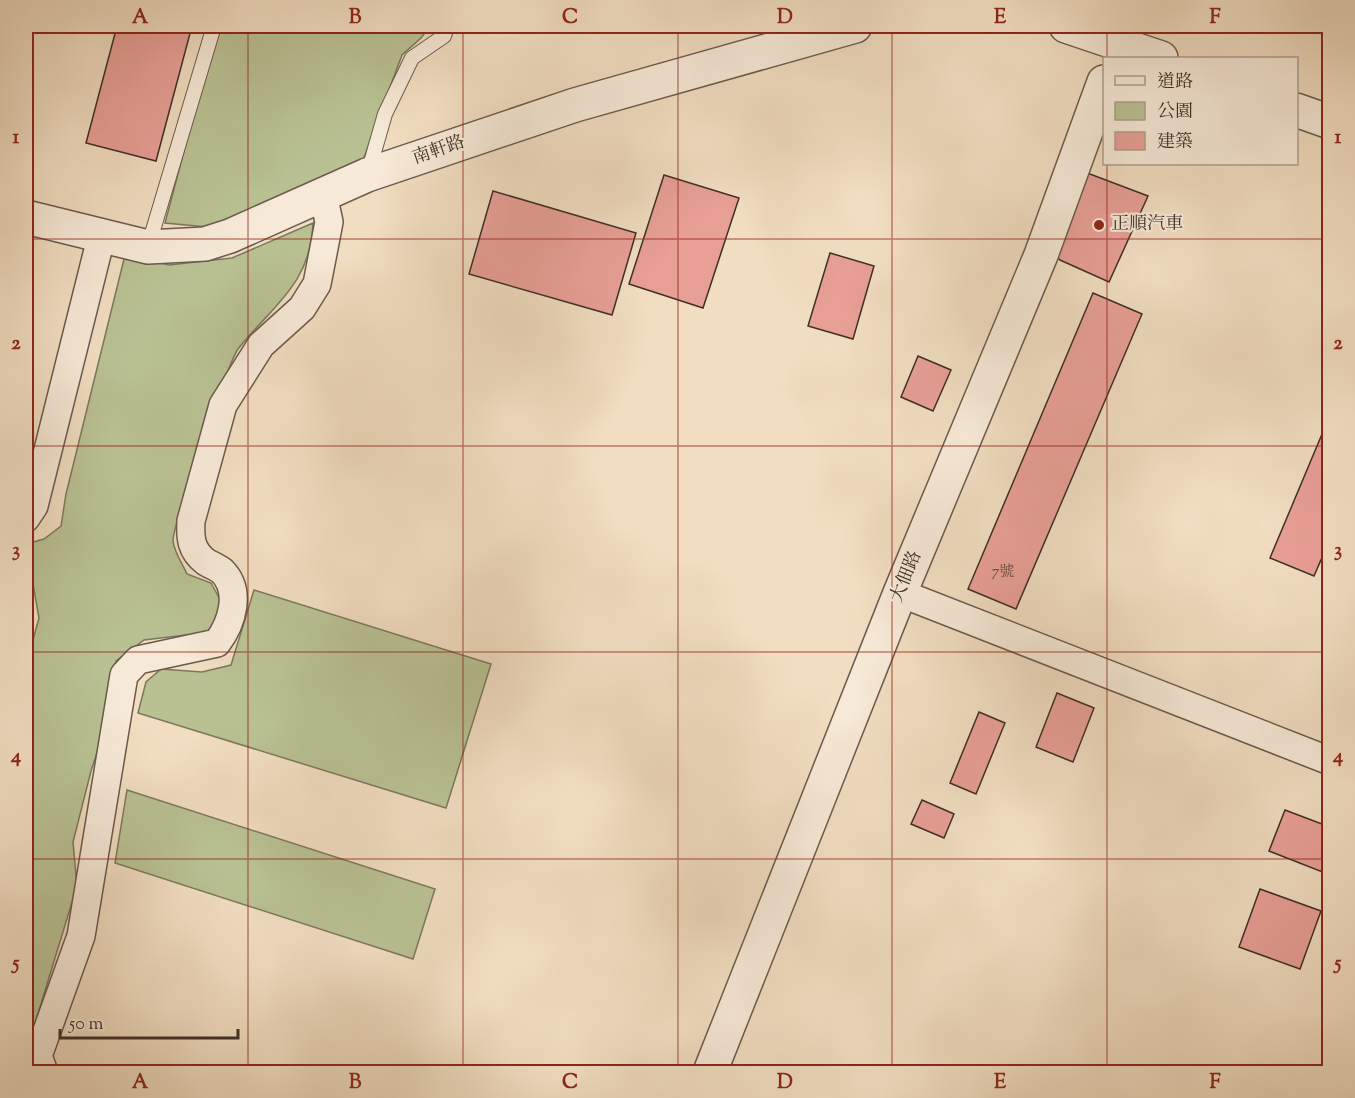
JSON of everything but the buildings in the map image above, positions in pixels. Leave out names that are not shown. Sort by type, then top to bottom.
[{"type":"street","name":"南軒路","points":[[26,217],[148,247],[205,244],[230,236],[367,175],[575,105],[855,26]]},
{"type":"street","points":[[1066,26],[1158,57]]},
{"type":"street","name":"大佃路","points":[[710,1072],[900,594],[1041,255],[1103,85]]},
{"type":"street","points":[[1298,111],[1329,122]]},
{"type":"street","points":[[44,1072],[38,1056],[81,936],[124,675],[138,660],[217,643],[227,629],[232,611],[232,586],[221,570],[197,555],[190,539],[191,521],[223,405],[261,345],[302,308],[317,284],[329,222],[324,194]]},
{"type":"street","points":[[26,518],[34,506],[102,234]]},
{"type":"street","points":[[900,594],[1329,761]]},
{"type":"lane","points":[[148,247],[214,26]]},
{"type":"lane","points":[[367,175],[385,114],[412,58],[444,36],[447,26]]},
{"type":"green space","points":[[217,26],[430,26],[421,38],[402,55],[363,160],[218,228],[165,223]]},
{"type":"green space","points":[[313,223],[311,244],[297,278],[288,293],[238,349],[232,361],[202,443],[176,527],[173,544],[187,574],[211,583],[223,605],[211,632],[144,640],[116,661],[106,726],[91,771],[73,842],[77,886],[26,1053],[26,665],[39,618],[26,544],[44,539],[61,526],[66,494],[125,255],[169,265],[232,258]]},
{"type":"green space","points":[[254,590],[491,664],[446,808],[138,713],[146,682],[161,669],[202,672],[231,665]]},
{"type":"green space","points":[[127,790],[435,889],[413,959],[115,863]]},
{"type":"place","name":"正順汽車","points":[[1099,225]]}]
